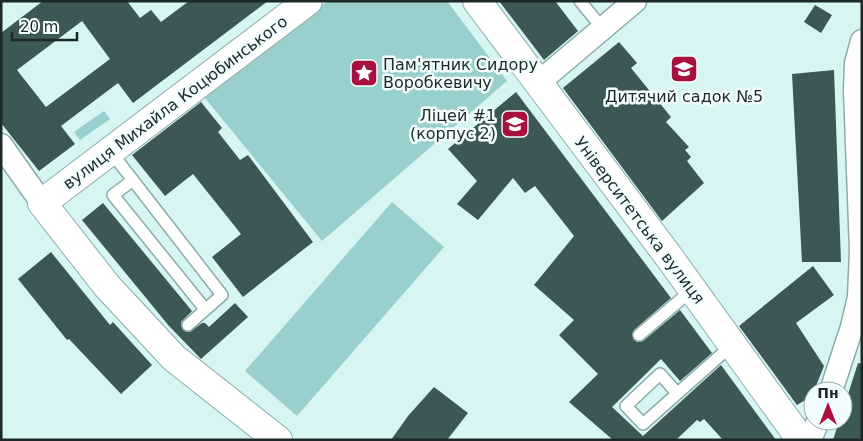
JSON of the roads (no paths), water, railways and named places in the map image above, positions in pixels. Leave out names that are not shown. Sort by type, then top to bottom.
[{"type":"street","name":"вулиця Михайла Коцюбинського","points":[[42,203],[308,1]]},
{"type":"street","name":"Університетська вулиця","points":[[477,1],[801,440]]},
{"type":"street","points":[[538,83],[635,1]]},
{"type":"street","points":[[834,381],[852,327],[859,297],[858,91],[856,63],[862,41]]},
{"type":"street","points":[[1,145],[42,203],[107,286],[174,358],[278,440]]},
{"type":"lane","points":[[580,1],[603,29]]},
{"type":"lane","points":[[111,152],[222,295],[188,325]]},
{"type":"lane","points":[[133,180],[113,195],[205,309]]},
{"type":"lane","points":[[640,335],[692,290]]},
{"type":"lane","points":[[677,393],[660,374],[626,406],[643,424],[732,344]]},
{"type":"place","name":"Дитячий садок №5","points":[[684,69]]},
{"type":"place","name":"Пам'ятник Сидору Воробкевичу","points":[[364,73]]},
{"type":"place","name":"Ліцей #1 (корпус 2)","points":[[515,124]]}]
